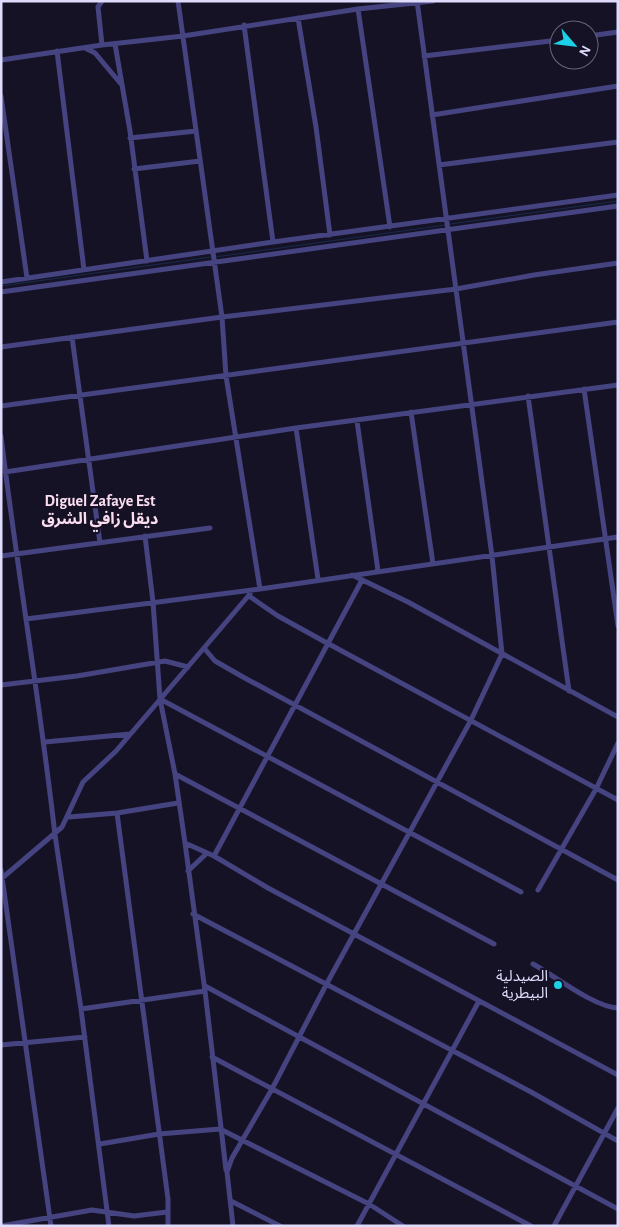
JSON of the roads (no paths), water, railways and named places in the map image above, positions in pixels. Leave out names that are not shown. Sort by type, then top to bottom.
[{"type":"street","points":[[102,1],[97,4],[102,45]]},
{"type":"street","points":[[178,1],[222,317],[226,376],[238,438],[260,589]]},
{"type":"street","points":[[1,60],[85,47],[183,36],[244,25],[358,9],[433,1]]},
{"type":"street","points":[[226,1172],[241,1140],[272,1089],[326,985],[471,720],[502,654],[492,556],[417,2]]},
{"type":"street","points":[[358,9],[390,227]]},
{"type":"street","points":[[298,18],[330,235]]},
{"type":"street","points":[[244,25],[273,242]]},
{"type":"street","points":[[599,35],[618,32]]},
{"type":"street","points":[[424,56],[549,41]]},
{"type":"street","points":[[115,44],[147,261]]},
{"type":"street","points":[[85,47],[95,54],[122,84]]},
{"type":"street","points":[[57,51],[84,270]]},
{"type":"street","points":[[432,115],[618,86]]},
{"type":"street","points":[[1,96],[27,278]]},
{"type":"street","points":[[130,138],[196,131]]},
{"type":"street","points":[[439,165],[618,142]]},
{"type":"street","points":[[134,169],[200,161]]},
{"type":"street","points":[[1,282],[147,261],[213,257],[273,242],[390,227],[447,225],[618,195]]},
{"type":"street","points":[[1,292],[213,257],[447,225],[618,206]]},
{"type":"street","points":[[1,347],[222,317],[456,290],[534,275],[618,263]]},
{"type":"street","points":[[1,406],[618,322]]},
{"type":"street","points":[[72,337],[100,543]]},
{"type":"street","points":[[6,472],[296,428],[618,385]]},
{"type":"street","points":[[584,390],[618,626]]},
{"type":"street","points":[[528,396],[569,691]]},
{"type":"street","points":[[411,412],[433,564]]},
{"type":"street","points":[[357,420],[378,571]]},
{"type":"street","points":[[296,428],[318,579]]},
{"type":"street","points":[[1,436],[33,682],[45,742],[55,835],[82,1009],[109,1226]]},
{"type":"street","points":[[1,556],[210,528]]},
{"type":"street","points":[[145,536],[159,663],[160,699],[175,774],[185,843],[193,914],[205,989],[233,1226]]},
{"type":"street","points":[[26,619],[260,589],[351,574],[492,556],[618,537]]},
{"type":"street","points":[[351,574],[408,602],[618,717]]},
{"type":"street","points":[[214,856],[362,580]]},
{"type":"street","points":[[2,879],[55,835],[68,817],[83,782],[130,734],[248,596],[260,589]]},
{"type":"street","points":[[248,596],[278,616],[618,800]]},
{"type":"street","points":[[204,648],[215,661],[618,880]]},
{"type":"street","points":[[1,685],[33,682],[165,661],[188,667]]},
{"type":"street","points":[[160,699],[521,892]]},
{"type":"street","points":[[45,742],[130,734]]},
{"type":"street","points":[[538,890],[559,849],[596,789],[618,743]]},
{"type":"street","points":[[175,774],[494,944]]},
{"type":"street","points":[[68,817],[117,813],[178,803]]},
{"type":"street","points":[[117,813],[168,1199],[168,1226]]},
{"type":"street","points":[[185,843],[214,856],[354,934],[618,1075]]},
{"type":"street","points":[[188,871],[206,853]]},
{"type":"street","points":[[1,870],[27,1042],[50,1226]]},
{"type":"street","points":[[193,914],[451,1050],[618,1141]]},
{"type":"street","points":[[533,964],[609,1008],[618,1008]]},
{"type":"street","points":[[82,1009],[141,1002],[205,989],[422,1102],[618,1209]]},
{"type":"street","points":[[357,1226],[422,1102],[479,1001]]},
{"type":"street","points":[[1,1045],[85,1037]]},
{"type":"street","points":[[212,1057],[395,1156],[531,1226]]},
{"type":"street","points":[[554,1226],[618,1108]]},
{"type":"street","points":[[100,1144],[159,1134],[220,1128],[369,1204],[403,1226]]},
{"type":"street","points":[[231,1201],[280,1226]]},
{"type":"street","points":[[1,1226],[50,1219],[92,1210],[134,1216],[167,1212]]},
{"type":"waterway","points":[[450,224],[618,201]]},
{"type":"waterway","points":[[215,257],[446,225]]},
{"type":"waterway","points":[[1,286],[211,257]]},
{"type":"place","name":"الصيدلية البيطرية","points":[[558,985]]},
{"type":"district","name":"Diguel Zafaye Est ديقل زافي الشرق","points":[[100,509]]}]
